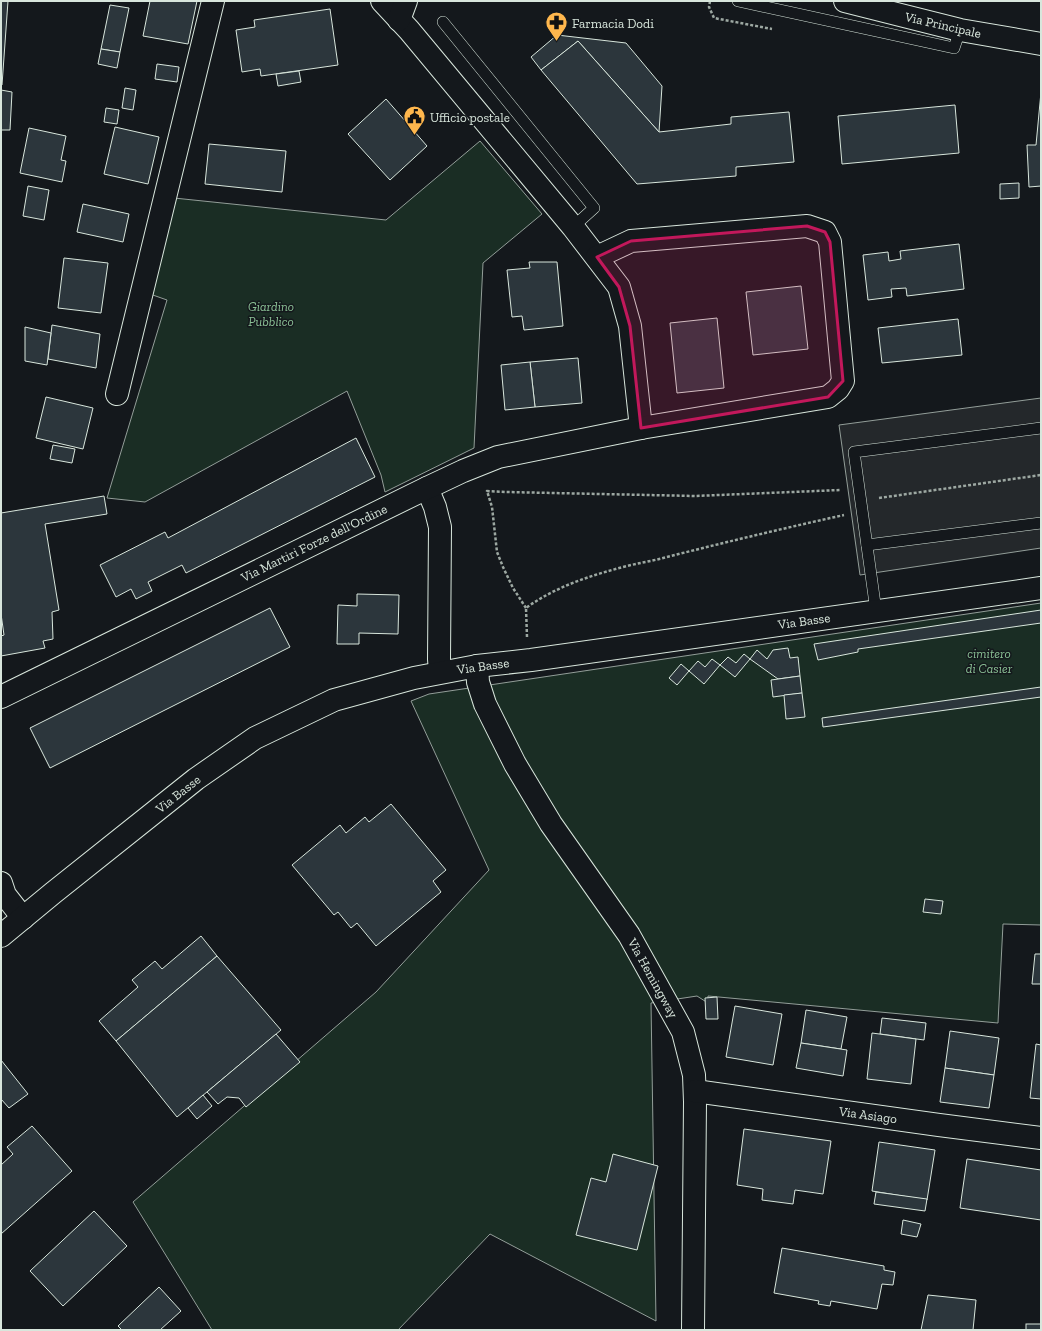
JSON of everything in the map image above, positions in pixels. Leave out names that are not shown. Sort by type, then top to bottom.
[{"type":"street","points":[[117,394],[213,1]]},
{"type":"street","points":[[382,1],[403,6],[619,287],[630,326],[641,428]]},
{"type":"street","name":"Via Principale","points":[[846,1],[960,30],[1041,44]]},
{"type":"street","name":"Via Martiri Forze dell'Ordine","points":[[1,698],[427,488],[498,457],[641,428],[828,397],[838,389],[844,381],[830,242],[825,232],[807,226],[631,241],[597,257]]},
{"type":"street","points":[[427,488],[435,507],[440,527],[440,672]]},
{"type":"street","name":"Via Basse","points":[[1,936],[196,779],[255,738],[334,700],[414,678],[477,666],[531,660],[1041,588]]},
{"type":"street","name":"Via Hemingway","points":[[477,666],[478,682],[485,704],[514,764],[551,824],[629,935],[683,1032],[694,1075],[695,1091],[693,1330]]},
{"type":"street","points":[[1,883],[5,895],[23,918]]},
{"type":"street","name":"Via Asiago","points":[[695,1091],[939,1126],[1041,1138]]},
{"type":"lane","points":[[738,1],[954,48],[960,30]]},
{"type":"lane","points":[[443,22],[594,208],[573,227]]},
{"type":"lane","points":[[876,611],[854,452],[1041,428]]},
{"type":"lane","points":[[867,545],[1041,523]]},
{"type":"path","points":[[878,498],[1041,475]]},
{"type":"path","points":[[527,638],[526,608],[510,581],[497,552],[492,507],[487,491],[695,496],[845,490]]},
{"type":"path","points":[[526,608],[552,591],[581,579],[624,566],[665,558],[845,515]]},
{"type":"highlighted area","points":[[807,226],[825,232],[830,242],[843,381],[828,397],[641,428],[630,326],[619,287],[597,257],[631,241]]},
{"type":"green space","name":"Giardino Pubblico","points":[[480,141],[542,214],[483,263],[474,448],[385,492],[381,475],[347,391],[145,502],[107,498],[167,300],[150,294],[174,198],[386,220]]},
{"type":"green space","name":"cimitero di Casier","points":[[1041,603],[1041,925],[1003,924],[998,1023],[708,996],[708,1003],[697,996],[651,1003],[656,1321],[490,1234],[398,1330],[212,1330],[133,1202],[376,992],[489,870],[411,701],[429,694]]},
{"type":"shaded area","points":[[1041,398],[1041,548],[860,575],[839,425]]},
{"type":"building","points":[[1,1],[8,1],[2,85],[1,85]]},
{"type":"building","points":[[150,1],[197,1],[188,44],[143,36]]},
{"type":"building","points":[[110,5],[129,8],[120,52],[101,49]]},
{"type":"building","points":[[330,9],[338,65],[261,76],[260,69],[242,72],[236,30],[255,27],[254,20]]},
{"type":"building","points":[[557,35],[626,43],[662,86],[659,132],[578,41],[541,70],[531,57]]},
{"type":"building","points":[[578,41],[659,132],[731,124],[731,117],[789,112],[794,162],[736,167],[736,176],[637,184],[541,70]]},
{"type":"building","points":[[101,49],[120,52],[117,68],[98,64]]},
{"type":"building","points":[[157,64],[179,67],[177,82],[155,79]]},
{"type":"building","points":[[299,71],[301,82],[278,86],[276,74]]},
{"type":"building","points":[[125,88],[136,90],[133,110],[122,108]]},
{"type":"building","points":[[1,90],[12,92],[10,130],[1,130]]},
{"type":"building","points":[[1041,92],[1041,186],[1029,187],[1027,145],[1036,145]]},
{"type":"building","points":[[386,99],[427,146],[390,180],[348,134]]},
{"type":"building","points":[[955,105],[959,153],[842,164],[838,116]]},
{"type":"building","points":[[106,108],[119,110],[117,124],[104,122]]},
{"type":"building","points":[[115,127],[159,137],[148,184],[104,174]]},
{"type":"building","points":[[29,128],[66,136],[61,160],[66,161],[62,182],[20,173]]},
{"type":"building","points":[[209,144],[286,151],[282,192],[205,184]]},
{"type":"building","points":[[1019,183],[1019,198],[1000,199],[1000,184]]},
{"type":"building","points":[[28,186],[49,190],[44,220],[23,216]]},
{"type":"building","points":[[83,204],[129,214],[123,242],[77,232]]},
{"type":"building","points":[[959,244],[964,289],[907,296],[906,288],[891,289],[892,297],[868,300],[863,255],[888,252],[889,261],[901,259],[900,251]]},
{"type":"building","points":[[64,258],[108,263],[101,313],[58,308]]},
{"type":"building","points":[[529,262],[557,262],[563,326],[524,330],[522,316],[512,317],[507,270],[530,268]]},
{"type":"building","points":[[801,286],[808,349],[753,355],[746,292]]},
{"type":"building","points":[[717,318],[724,388],[677,393],[670,323]]},
{"type":"building","points":[[958,319],[962,355],[882,363],[878,328]]},
{"type":"building","points":[[52,325],[100,334],[96,368],[48,359]]},
{"type":"building","points":[[25,327],[51,333],[47,365],[25,361]]},
{"type":"building","points":[[578,358],[582,403],[535,407],[530,362]]},
{"type":"building","points":[[530,362],[535,407],[505,410],[501,365]]},
{"type":"building","points":[[46,397],[93,408],[83,449],[36,438]]},
{"type":"building","points":[[356,438],[375,477],[186,573],[182,565],[148,582],[152,591],[136,599],[131,589],[116,597],[100,565],[165,532],[168,538]]},
{"type":"building","points":[[53,445],[75,449],[72,463],[50,459]]},
{"type":"building","points":[[104,496],[107,514],[45,524],[59,610],[52,612],[53,639],[43,641],[45,648],[1,656],[1,636],[4,635],[1,614],[1,513]]},
{"type":"building","points":[[357,594],[399,595],[398,634],[359,633],[359,644],[337,644],[338,605],[357,606]]},
{"type":"building","points":[[270,608],[290,647],[50,768],[30,728]]},
{"type":"building","points":[[1041,610],[1041,623],[858,649],[858,652],[818,660],[814,644]]},
{"type":"building","points":[[788,648],[790,658],[798,657],[800,676],[778,679],[750,659],[757,650],[767,659],[773,650]]},
{"type":"building","points":[[744,654],[750,659],[735,677],[720,665],[728,657],[736,663]]},
{"type":"building","points":[[712,659],[720,665],[704,684],[689,671],[698,661],[705,667]]},
{"type":"building","points":[[681,664],[689,671],[677,685],[669,678]]},
{"type":"building","points":[[800,676],[802,693],[773,697],[771,680]]},
{"type":"building","points":[[1041,687],[1041,697],[823,727],[822,718]]},
{"type":"building","points":[[802,693],[805,717],[786,719],[784,695]]},
{"type":"building","points":[[391,804],[446,870],[433,881],[441,892],[376,946],[357,923],[351,928],[338,912],[334,915],[292,865],[340,825],[346,833],[365,817],[369,822]]},
{"type":"building","points":[[925,899],[943,901],[941,914],[923,912]]},
{"type":"building","points":[[201,936],[217,956],[116,1041],[99,1021],[138,987],[132,980],[155,961],[162,969]]},
{"type":"building","points":[[1035,954],[1041,954],[1041,984],[1032,984]]},
{"type":"building","points":[[217,956],[281,1030],[177,1117],[116,1041]]},
{"type":"building","points":[[717,997],[718,1019],[706,1019],[705,998]]},
{"type":"building","points":[[735,1006],[782,1014],[773,1065],[726,1057]]},
{"type":"building","points":[[806,1010],[847,1017],[841,1049],[801,1043]]},
{"type":"building","points":[[882,1018],[926,1023],[924,1040],[880,1034]]},
{"type":"building","points":[[950,1031],[999,1038],[994,1075],[945,1068]]},
{"type":"building","points":[[872,1033],[916,1039],[911,1084],[867,1079]]},
{"type":"building","points":[[276,1034],[300,1062],[246,1107],[239,1098],[227,1097],[218,1104],[207,1092]]},
{"type":"building","points":[[801,1043],[847,1050],[843,1076],[796,1068]]},
{"type":"building","points":[[1036,1044],[1041,1045],[1041,1099],[1030,1098]]},
{"type":"building","points":[[1,1060],[28,1094],[9,1108],[1,1099]]},
{"type":"building","points":[[945,1068],[994,1075],[989,1108],[940,1102]]},
{"type":"building","points":[[203,1095],[212,1106],[197,1119],[188,1108]]},
{"type":"building","points":[[32,1126],[72,1171],[1,1234],[1,1165],[13,1154],[7,1147]]},
{"type":"building","points":[[744,1129],[831,1141],[823,1194],[795,1190],[793,1204],[762,1200],[763,1189],[737,1185]]},
{"type":"building","points":[[879,1142],[935,1150],[927,1200],[872,1191]]},
{"type":"building","points":[[613,1154],[658,1166],[637,1250],[576,1235],[591,1178],[606,1182]]},
{"type":"building","points":[[967,1159],[1041,1170],[1041,1220],[960,1208]]},
{"type":"building","points":[[876,1192],[927,1199],[925,1211],[874,1204]]},
{"type":"building","points":[[94,1211],[127,1246],[63,1306],[30,1271]]},
{"type":"building","points":[[903,1220],[921,1224],[917,1237],[901,1234]]},
{"type":"building","points":[[782,1248],[884,1266],[884,1270],[895,1272],[893,1285],[882,1284],[877,1309],[831,1301],[830,1306],[818,1304],[819,1301],[774,1293]]},
{"type":"building","points":[[159,1287],[181,1311],[160,1330],[122,1330],[118,1326]]},
{"type":"building","points":[[928,1295],[976,1300],[973,1330],[921,1330]]},
{"type":"building","points":[[1026,1324],[1041,1324],[1041,1330],[1026,1330]]},
{"type":"place","name":"Farmacia Dodi","points":[[556,42]]},
{"type":"place","name":"Ufficio postale","points":[[414,136]]}]
